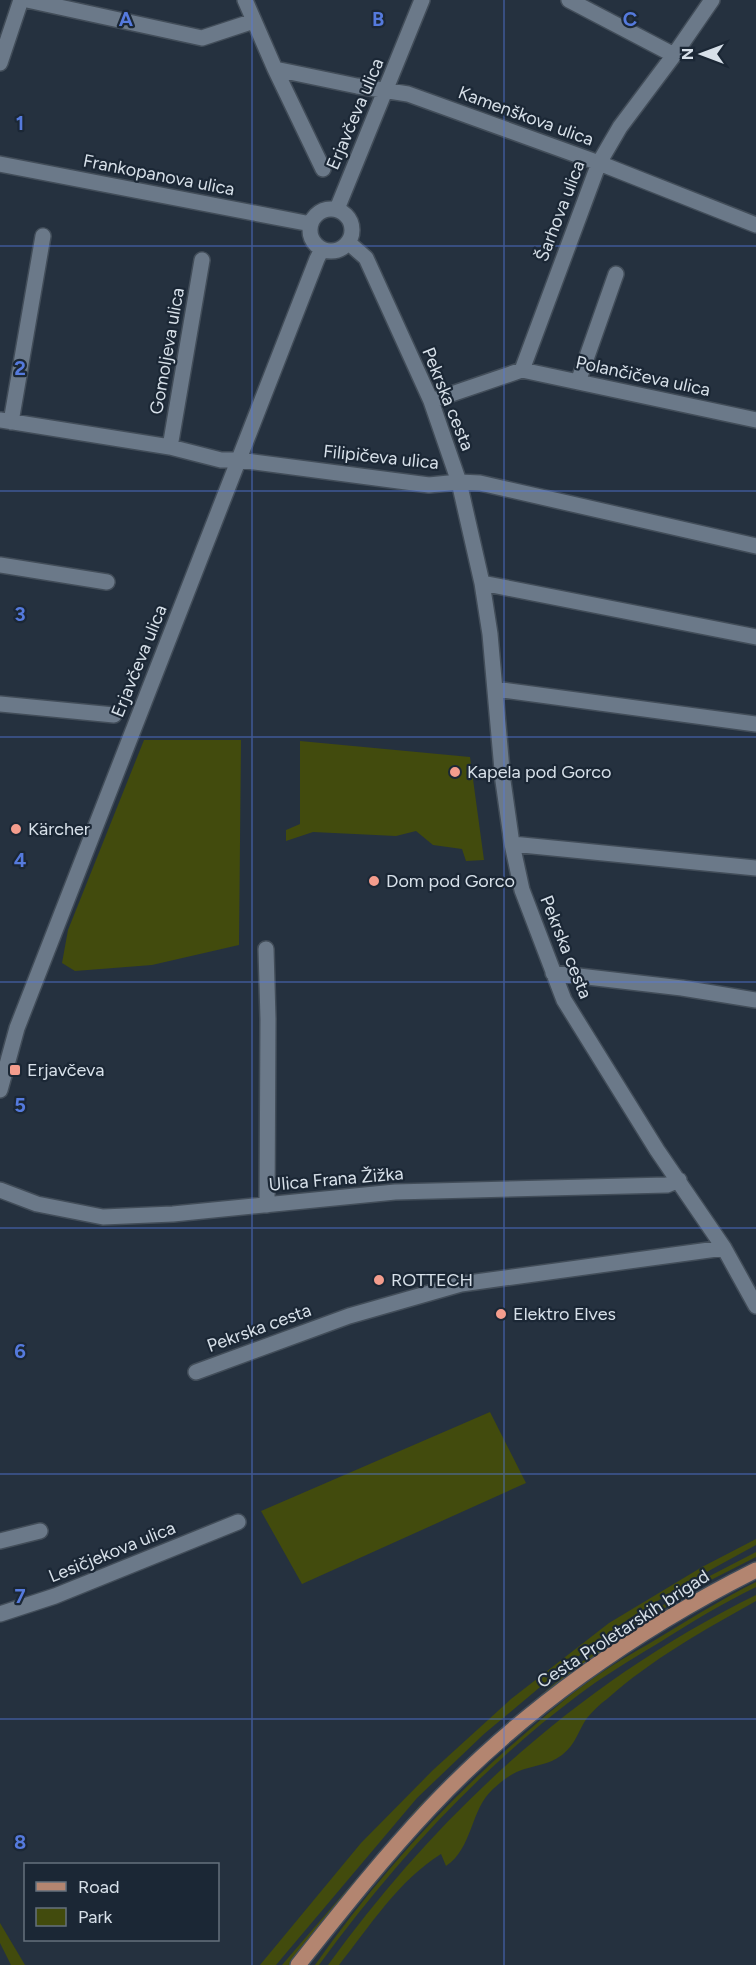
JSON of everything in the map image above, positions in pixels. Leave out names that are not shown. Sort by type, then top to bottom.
[{"type":"main road","name":"Cesta Proletarskih brigad","points":[[298,1965],[377,1866],[432,1806],[541,1705],[631,1643],[720,1588],[756,1570]]},
{"type":"street","points":[[0,63],[21,0]]},
{"type":"street","points":[[27,0],[202,38],[254,21]]},
{"type":"street","points":[[245,0],[323,169]]},
{"type":"street","name":"Erjavčeva ulica","points":[[337,209],[423,0]]},
{"type":"street","points":[[569,0],[674,56]]},
{"type":"street","name":"Šarhova ulica","points":[[522,370],[599,163],[620,127],[674,56],[712,0]]},
{"type":"street","name":"Kamenškova ulica","points":[[275,69],[386,92],[408,94],[599,163],[756,225]]},
{"type":"street","name":"Frankopanova ulica","points":[[0,164],[311,224]]},
{"type":"street","points":[[337,209],[345,214],[352,224],[349,243],[338,250],[322,249],[314,243],[311,224],[321,211],[337,209]]},
{"type":"street","points":[[5,421],[44,236]]},
{"type":"street","name":"Pekrska cesta","points":[[349,243],[366,258],[431,400],[459,482],[482,583],[490,634],[499,746],[512,844],[522,890],[553,973],[564,1000],[657,1150],[724,1248],[756,1306]]},
{"type":"street","name":"Erjavčeva ulica","points":[[0,1090],[17,1028],[322,249]]},
{"type":"street","name":"Gomoljeva ulica","points":[[170,447],[202,260]]},
{"type":"street","points":[[578,382],[616,274]]},
{"type":"street","points":[[431,400],[522,370]]},
{"type":"street","name":"Polančičeva ulica","points":[[522,370],[756,420]]},
{"type":"street","name":"Filipičeva ulica","points":[[5,421],[170,447],[221,459],[429,485],[459,482],[480,483],[756,546]]},
{"type":"street","points":[[0,565],[107,582]]},
{"type":"street","points":[[482,583],[756,637]]},
{"type":"street","points":[[495,689],[756,724]]},
{"type":"street","points":[[0,704],[114,715]]},
{"type":"street","points":[[512,844],[756,868]]},
{"type":"street","points":[[266,949],[267,1205]]},
{"type":"street","points":[[553,973],[682,988],[756,1000]]},
{"type":"street","name":"Ulica Frana Žižka","points":[[0,1190],[37,1204],[103,1217],[173,1214],[394,1192],[667,1185],[679,1180]]},
{"type":"street","name":"Pekrska cesta","points":[[196,1372],[349,1316],[461,1284],[724,1248]]},
{"type":"street","name":"Lesičjekova ulica","points":[[0,1614],[55,1596],[238,1522]]},
{"type":"street","points":[[0,1541],[40,1531]]},
{"type":"green space","points":[[144,740],[241,740],[239,945],[152,965],[75,971],[62,963],[68,930]]},
{"type":"green space","points":[[300,741],[470,757],[484,860],[466,861],[462,849],[433,845],[416,831],[396,836],[313,832],[286,841],[286,830],[300,824]]},
{"type":"green space","points":[[490,1412],[526,1483],[302,1584],[261,1511]]},
{"type":"green space","points":[[756,1539],[756,1545],[683,1585],[627,1620],[564,1667],[484,1734],[417,1798],[276,1965],[260,1965],[361,1843],[433,1770],[511,1699],[609,1623],[702,1567]]},
{"type":"green space","points":[[756,1552],[756,1557],[705,1583],[623,1634],[570,1677],[381,1856],[289,1965],[282,1965],[419,1806],[477,1750],[562,1677],[621,1632],[702,1580]]},
{"type":"green space","points":[[756,1582],[756,1587],[694,1621],[596,1682],[505,1755],[471,1787],[407,1855],[319,1965],[315,1965],[411,1844],[464,1789],[530,1729],[566,1698],[604,1671]]},
{"type":"green space","points":[[756,1595],[756,1601],[679,1646],[624,1684],[589,1715],[574,1742],[562,1755],[547,1763],[515,1773],[496,1786],[485,1798],[467,1839],[455,1858],[446,1866],[441,1854],[411,1877],[339,1965],[328,1965],[418,1853],[467,1802],[519,1754],[574,1709],[632,1667],[692,1629]]},
{"type":"green space","points":[[0,1923],[25,1965],[11,1965],[0,1943]]},
{"type":"place","name":"Kapela pod Gorco","points":[[455,772]]},
{"type":"place","name":"Kärcher","points":[[16,829]]},
{"type":"place","name":"Dom pod Gorco","points":[[374,881]]},
{"type":"place","name":"Erjavčeva","points":[[15,1070]]},
{"type":"place","name":"ROTTECH","points":[[379,1280]]},
{"type":"place","name":"Elektro Elves","points":[[501,1314]]}]
